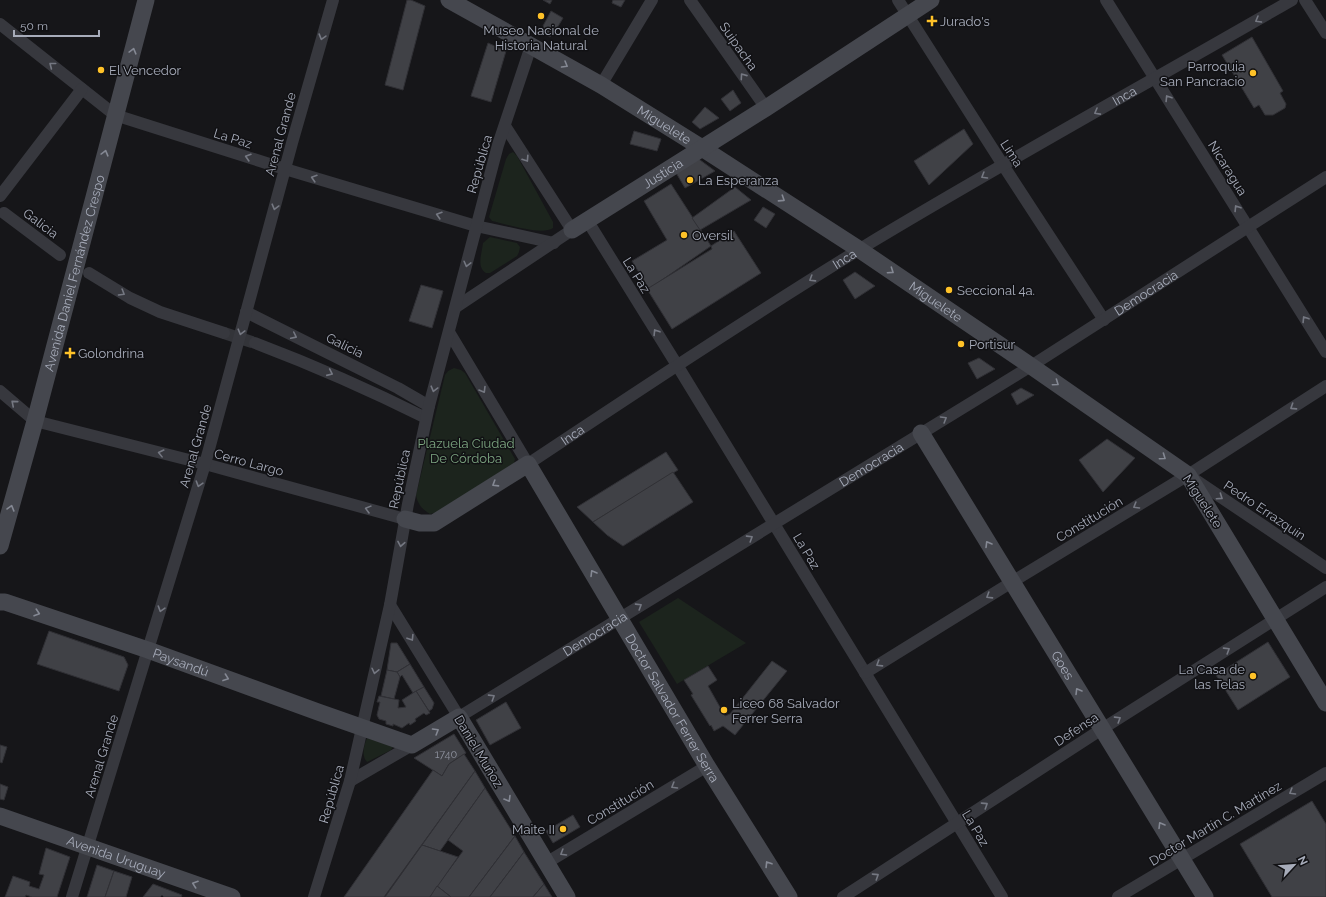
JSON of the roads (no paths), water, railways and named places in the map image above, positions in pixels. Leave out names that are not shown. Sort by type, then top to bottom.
[{"type":"street","name":"Avenida Daniel Fernández Crespo","points":[[0,546],[35,421],[146,0]]},
{"type":"street","name":"Arenal Grande","points":[[72,897],[205,464],[285,169],[333,0]]},
{"type":"street","name":"Miguelete","points":[[449,0],[601,85],[702,148],[860,250],[1188,475],[1326,703]]},
{"type":"street","points":[[601,85],[652,0]]},
{"type":"street","name":"Suipacha","points":[[690,0],[766,108]]},
{"type":"street","name":"Lima","points":[[898,0],[1002,165],[1104,320]]},
{"type":"street","name":"Justicia","points":[[456,307],[587,220],[766,108],[931,0]]},
{"type":"street","name":"Nicaragua","points":[[1106,0],[1326,352]]},
{"type":"street","name":"Inca","points":[[405,519],[420,523],[434,523],[528,464],[677,365],[860,250],[1002,165],[1156,79],[1292,0]]},
{"type":"street","points":[[1305,0],[1326,33]]},
{"type":"street","name":"La Paz","points":[[0,24],[115,115],[285,169],[476,226],[554,243]]},
{"type":"street","name":"República","points":[[314,897],[350,781],[390,605],[405,519],[428,412],[498,145],[531,46]]},
{"type":"street","points":[[0,196],[82,89]]},
{"type":"street","points":[[505,126],[572,230]]},
{"type":"street","name":"Democracia","points":[[350,781],[459,717],[1031,366],[1326,177]]},
{"type":"street","name":"Galicia","points":[[4,213],[60,255]]},
{"type":"street","name":"La Paz","points":[[587,220],[1002,897]]},
{"type":"street","points":[[89,273],[130,298],[160,312],[224,333]]},
{"type":"street","name":"Galicia","points":[[246,312],[398,388],[428,412]]},
{"type":"street","name":"Doctor Salvador Ferrer Serra","points":[[449,332],[708,766],[789,897]]},
{"type":"street","points":[[255,343],[300,360],[394,401],[428,412]]},
{"type":"street","name":"Constitución","points":[[865,673],[1188,475],[1326,386]]},
{"type":"street","name":"Cerro Largo","points":[[0,391],[35,421],[205,464],[405,519]]},
{"type":"street","name":"Goes","points":[[921,433],[1205,897]]},
{"type":"street","name":"Pedro Errazquin","points":[[1188,475],[1326,568]]},
{"type":"street","name":"Defensa","points":[[843,897],[1102,729],[1326,587]]},
{"type":"street","name":"Paysandú","points":[[0,602],[5,602],[148,650],[318,712],[362,726]]},
{"type":"street","name":"Daniel Muñoz","points":[[390,605],[567,897]]},
{"type":"street","points":[[362,726],[412,745]]},
{"type":"street","name":"Constitución","points":[[546,863],[708,766]]},
{"type":"street","name":"Doctor Martín C. Martínez","points":[[1118,897],[1326,772]]},
{"type":"street","name":"Avenida Uruguay","points":[[0,816],[232,897]]},
{"type":"tunnel","points":[[224,333],[255,343]]},
{"type":"place","name":"Museo Nacional de Historia Natural","points":[[541,16]]},
{"type":"place","name":"Jurado's","points":[[932,21]]},
{"type":"place","name":"El Vencedor","points":[[101,70]]},
{"type":"place","name":"Parroquia San Pancracio","points":[[1253,73]]},
{"type":"place","name":"La Esperanza","points":[[690,180]]},
{"type":"place","name":"Oversil","points":[[684,235]]},
{"type":"place","name":"Seccional 4a.","points":[[949,290]]},
{"type":"place","name":"Portisur","points":[[961,344]]},
{"type":"place","name":"Golondrina","points":[[70,353]]},
{"type":"place","name":"La Casa de las Telas","points":[[1253,676]]},
{"type":"place","name":"Liceo 68 Salvador Ferrer Serra","points":[[724,710]]},
{"type":"place","name":"Maite II","points":[[563,829]]},
{"type":"park label","name":"Plazuela Ciudad De Córdoba","points":[[466,450]]}]
